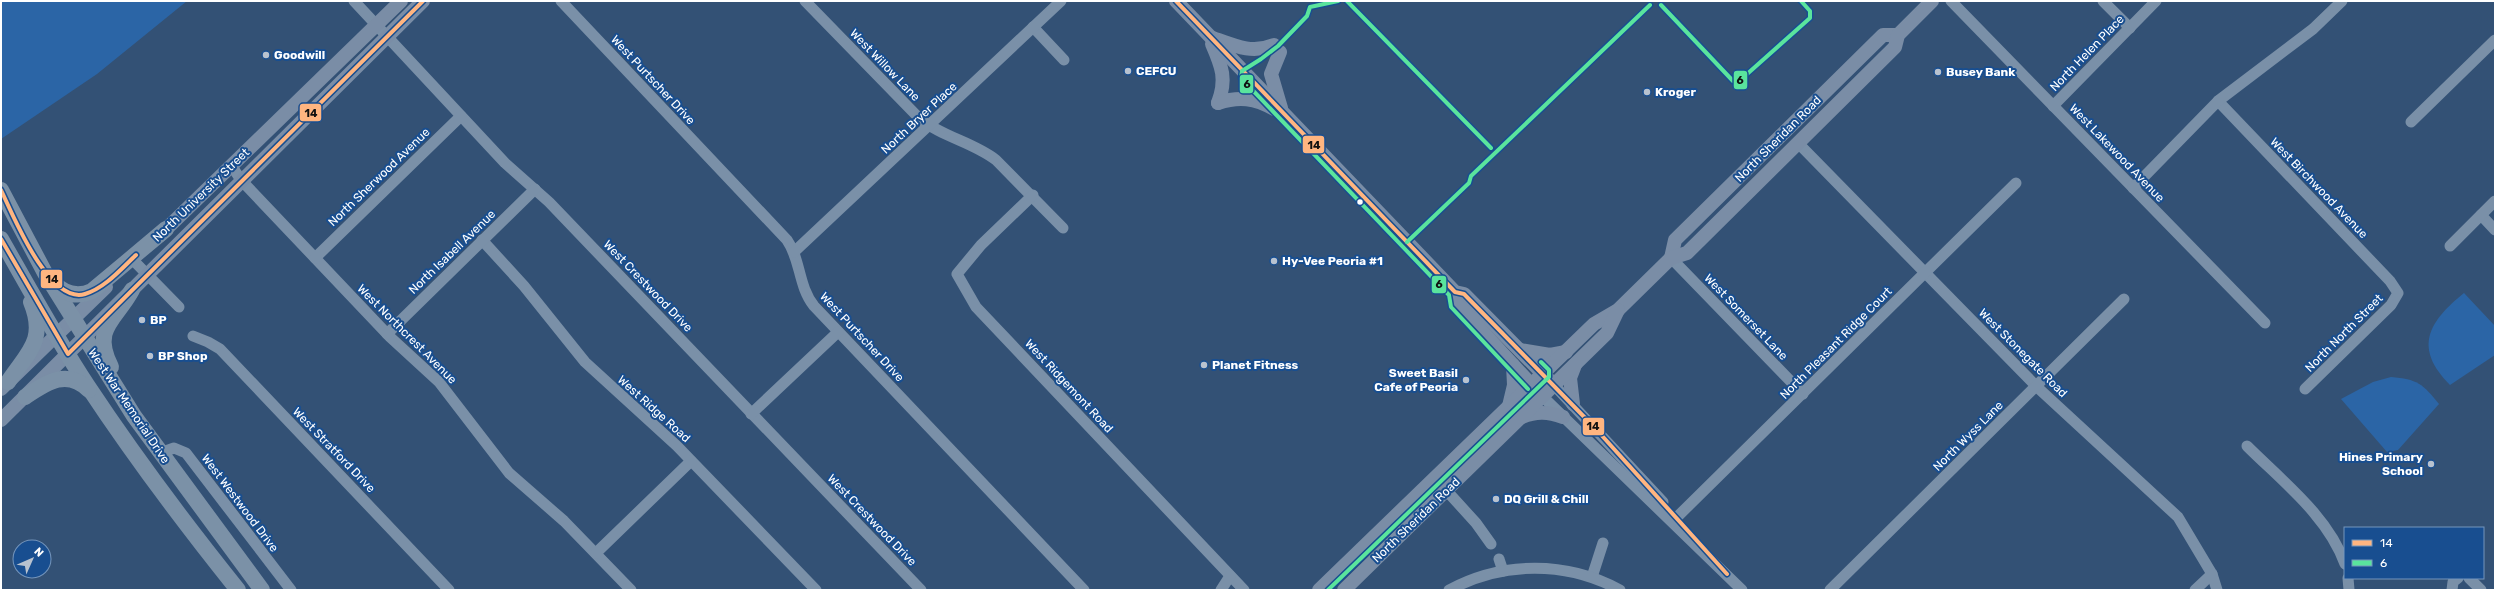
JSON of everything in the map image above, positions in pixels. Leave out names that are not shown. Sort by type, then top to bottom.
[{"type":"highway","name":"West War Memorial Drive","points":[[1,190],[45,273],[84,338],[199,506],[262,590]]},
{"type":"highway","points":[[45,273],[64,292],[81,295],[94,290],[133,259],[166,229]]},
{"type":"highway","name":"West War Memorial Drive","points":[[1,239],[56,335],[100,405],[173,507],[238,590]]},
{"type":"highway","points":[[1,244],[31,301],[36,328],[34,348],[5,386]]},
{"type":"highway","points":[[132,290],[106,325],[103,347],[110,365],[122,388],[162,452]]},
{"type":"highway","points":[[25,397],[50,381],[68,379],[82,385],[100,405]]},
{"type":"main road","name":"North University Street","points":[[166,229],[401,1]]},
{"type":"main road","name":"North University Street","points":[[1,420],[387,34],[423,1]]},
{"type":"main road","points":[[1176,1],[1455,292],[1464,294],[1544,373],[1554,385]]},
{"type":"main road","name":"North Sheridan Road","points":[[1319,590],[1594,324],[1618,310],[1671,258],[1687,253],[1895,47],[1898,35],[1932,1]]},
{"type":"main road","name":"North Sheridan Road","points":[[1671,258],[1675,240],[1882,35],[1898,35]]},
{"type":"main road","points":[[1209,36],[1235,47],[1253,50],[1277,48],[1271,74],[1275,93],[1283,114]]},
{"type":"main road","points":[[1209,36],[1224,75],[1224,87],[1218,104],[1231,99],[1247,98],[1263,103],[1283,114]]},
{"type":"main road","points":[[1770,171],[1775,154],[1787,137],[1788,129],[1806,126],[1825,116]]},
{"type":"main road","points":[[5,386],[133,259]]},
{"type":"main road","points":[[1455,292],[1456,303],[1542,396]]},
{"type":"main road","name":"North Sheridan Road","points":[[1344,590],[1606,333],[1618,310]]},
{"type":"main road","points":[[1520,350],[1550,355],[1566,352]]},
{"type":"main road","points":[[1573,404],[1570,378],[1575,364]]},
{"type":"main road","points":[[1509,406],[1514,385],[1513,366]]},
{"type":"main road","points":[[1520,418],[1535,412],[1549,413],[1563,417]]},
{"type":"main road","points":[[1446,490],[1444,482],[1458,465],[1463,451]]},
{"type":"main road","points":[[1350,559],[1357,561],[1367,556],[1386,539],[1407,529]]},
{"type":"main road","points":[[1333,590],[1350,572],[1352,566],[1350,559]]},
{"type":"street","name":"West Crestwood Drive","points":[[354,1],[387,34],[505,163],[535,189],[922,590]]},
{"type":"street","name":"West Purtscher Drive","points":[[561,1],[784,236],[794,252],[806,296],[838,332],[1084,590]]},
{"type":"street","name":"West Willow Lane","points":[[805,1],[928,127],[991,156],[1033,196],[1063,228]]},
{"type":"street","name":"North Bryer Place","points":[[794,252],[1061,1]]},
{"type":"street","name":"West Lakewood Avenue","points":[[1951,1],[2265,323]]},
{"type":"street","points":[[2104,1],[2130,28]]},
{"type":"street","name":"North Helen Place","points":[[2053,106],[2156,1]]},
{"type":"street","points":[[2133,188],[2218,101],[2313,28],[2342,1]]},
{"type":"street","points":[[1033,27],[1064,60]]},
{"type":"street","points":[[2411,122],[2495,40]]},
{"type":"street","name":"West Birchwood Avenue","points":[[2218,101],[2390,281],[2398,294]]},
{"type":"street","name":"North Sherwood Avenue","points":[[315,258],[461,116]]},
{"type":"street","name":"West Stonegate Road","points":[[1798,143],[2037,386],[2178,517],[2212,574],[2217,590]]},
{"type":"street","name":"West Northcrest Avenue","points":[[231,165],[241,180],[387,334],[439,382],[509,473],[564,521],[631,590]]},
{"type":"street","name":"North Pleasant Ridge Court","points":[[1675,520],[2016,183]]},
{"type":"street","name":"North Isabell Avenue","points":[[387,334],[535,189]]},
{"type":"street","name":"West Ridgemont Road","points":[[1033,196],[981,245],[957,274],[976,307],[1244,590]]},
{"type":"street","points":[[2450,246],[2495,201]]},
{"type":"street","points":[[2481,216],[2495,230]]},
{"type":"street","name":"West Ridge Road","points":[[482,240],[524,286],[585,362],[691,461],[816,590]]},
{"type":"street","name":"West Somerset Lane","points":[[1671,258],[1803,394]]},
{"type":"street","points":[[133,259],[178,307]]},
{"type":"street","name":"North North Street","points":[[2305,389],[2391,305],[2398,294]]},
{"type":"street","name":"North Wyss Lane","points":[[1830,590],[2124,299]]},
{"type":"street","points":[[751,414],[838,332]]},
{"type":"street","name":"West Stratford Drive","points":[[193,336],[213,344],[225,354],[449,590]]},
{"type":"street","points":[[1554,385],[1573,404],[1675,520],[1742,590]]},
{"type":"street","points":[[1542,396],[1675,520]]},
{"type":"street","points":[[2247,446],[2327,528],[2340,550],[2344,561]]},
{"type":"street","name":"West Westwood Drive","points":[[162,452],[176,448],[186,453],[291,590]]},
{"type":"street","points":[[596,553],[691,461]]},
{"type":"street","points":[[1446,490],[1471,518],[1491,544]]},
{"type":"street","points":[[1592,577],[1603,543]]},
{"type":"street","points":[[1499,559],[1503,571]]},
{"type":"street","points":[[1449,590],[1473,579],[1503,571],[1541,568],[1592,577],[1620,590]]},
{"type":"street","points":[[2195,590],[2212,574]]},
{"type":"street","points":[[1221,590],[1230,576]]},
{"type":"street","points":[[2348,579],[2349,590]]},
{"type":"street","points":[[2452,590],[2453,582],[2457,579]]},
{"type":"street","points":[[2470,579],[2481,590]]},
{"type":"shaded area","points":[[1,1],[187,1],[97,74],[1,139]]},
{"type":"shaded area","points":[[2464,293],[2495,326],[2495,355],[2450,385],[2439,372],[2432,359],[2429,347],[2430,336],[2434,325],[2441,314]]},
{"type":"shaded area","points":[[2391,377],[2407,379],[2419,384],[2424,387],[2439,404],[2398,450],[2387,452],[2341,399],[2373,382]]},
{"type":"transit line","name":"14","points":[[1,239],[68,354],[423,1]]},
{"type":"transit line","name":"14","points":[[1176,1],[1455,292],[1464,294],[1595,428],[1727,574]]},
{"type":"transit line","name":"6","points":[[1338,1],[1310,7],[1307,16],[1278,46],[1242,71],[1241,78],[1449,295],[1451,307],[1528,389]]},
{"type":"transit line","name":"6","points":[[1347,1],[1491,148]]},
{"type":"transit line","name":"6","points":[[1661,5],[1733,81],[1737,83],[1810,18],[1810,11],[1801,1]]},
{"type":"transit line","name":"6","points":[[1407,242],[1469,183],[1471,176],[1650,5]]},
{"type":"transit line","name":"14","points":[[1,190],[23,237],[34,256],[46,273],[58,286],[72,294],[85,294],[106,283],[136,255]]},
{"type":"transit line","name":"6","points":[[1328,590],[1549,377],[1549,370],[1541,362]]},
{"type":"place","name":"Goodwill","points":[[266,55]]},
{"type":"place","name":"CEFCU","points":[[1128,71]]},
{"type":"place","name":"Busey Bank","points":[[1938,72]]},
{"type":"place","name":"Kroger","points":[[1647,92]]},
{"type":"place","name":"Hy-Vee Peoria #1","points":[[1274,261]]},
{"type":"place","name":"BP","points":[[142,320]]},
{"type":"place","name":"BP Shop","points":[[150,356]]},
{"type":"place","name":"Planet Fitness","points":[[1204,365]]},
{"type":"place","name":"Sweet Basil Cafe of Peoria","points":[[1466,380]]},
{"type":"place","name":"Hines Primary School","points":[[2431,464]]},
{"type":"place","name":"DQ Grill & Chill","points":[[1496,499]]}]
